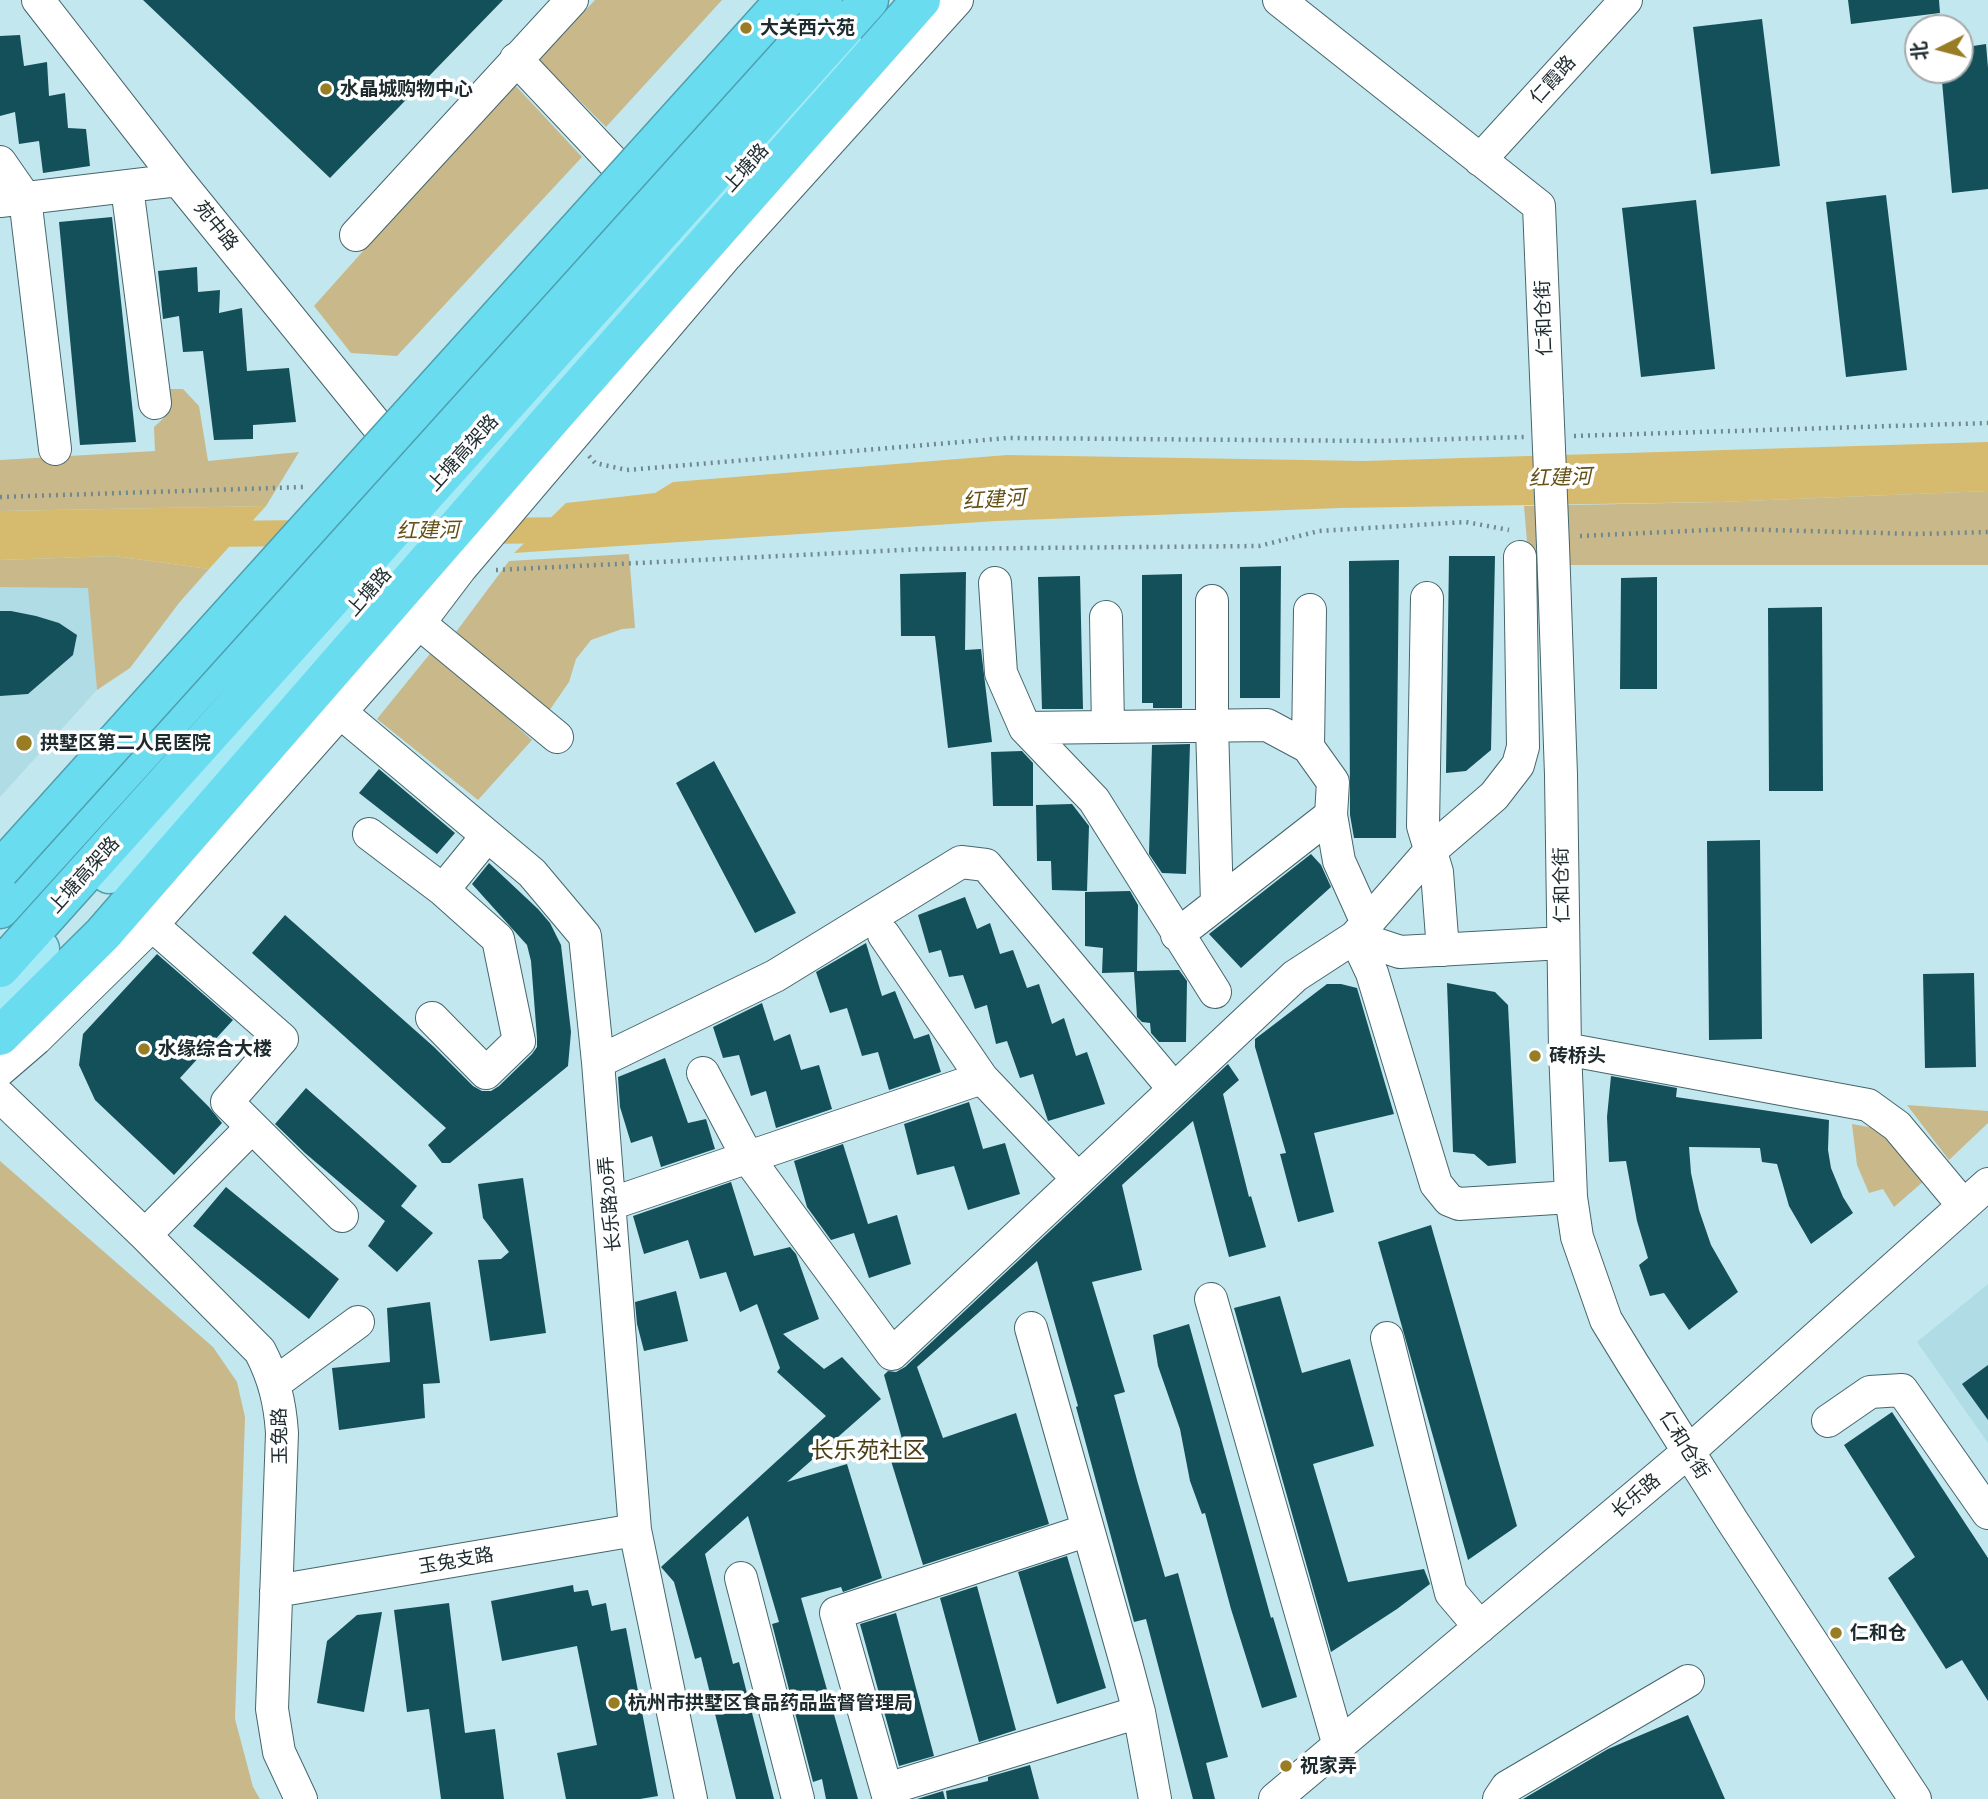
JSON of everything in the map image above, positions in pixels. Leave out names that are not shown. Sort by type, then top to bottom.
[{"type":"highway","points":[[0,870],[785,0]]},
{"type":"highway","name":"上塘高架路","points":[[0,909],[823,0]]},
{"type":"highway","name":"上塘高架路","points":[[0,968],[869,0]]},
{"type":"highway","points":[[0,1036],[103,934],[552,418],[921,0]]},
{"type":"main road","points":[[0,886],[318,517],[802,0]]},
{"type":"main road","name":"上塘路","points":[[0,993],[302,668],[793,116],[903,0]]},
{"type":"street","name":"苑中路","points":[[38,0],[178,180],[389,440]]},
{"type":"street","points":[[356,235],[572,0]]},
{"type":"street","points":[[389,440],[618,167],[764,0]]},
{"type":"street","points":[[0,1070],[36,1039],[152,925],[419,623],[460,569],[726,256],[957,0]]},
{"type":"street","name":"仁和仓街","points":[[1279,0],[1539,206],[1547,400],[1562,541],[1561,775],[1565,1049],[1572,1197],[1577,1237],[1606,1320],[1688,1452],[1915,1799]]},
{"type":"street","name":"仁霞路","points":[[1480,160],[1626,0]]},
{"type":"street","points":[[516,59],[618,167]]},
{"type":"street","points":[[0,162],[13,199],[55,449]]},
{"type":"street","points":[[13,199],[178,180]]},
{"type":"street","points":[[127,187],[155,403]]},
{"type":"street","points":[[0,845],[271,548],[318,517]]},
{"type":"street","points":[[704,1073],[748,1158],[892,1353],[1295,976],[1361,930],[1430,851],[1494,796],[1518,765],[1523,747],[1519,545]]},
{"type":"street","points":[[995,583],[1001,673],[1025,728],[1094,800],[1215,992]]},
{"type":"street","points":[[1427,598],[1423,826],[1437,872],[1443,950]]},
{"type":"street","points":[[1212,601],[1217,904]]},
{"type":"street","points":[[1308,747],[1310,610]]},
{"type":"street","points":[[1106,617],[1108,727]]},
{"type":"street","points":[[419,623],[557,737]]},
{"type":"street","name":"长乐路20弄","points":[[340,712],[532,873],[585,936],[610,1204],[635,1530],[691,1799]]},
{"type":"street","points":[[1025,728],[1267,724],[1308,747],[1333,782],[1331,815],[1339,861],[1436,1184],[1463,1216],[1572,1197]]},
{"type":"street","points":[[1177,935],[1331,815]]},
{"type":"street","points":[[369,834],[443,890],[498,939],[519,1041],[486,1073],[432,1017]]},
{"type":"street","points":[[443,890],[487,836]]},
{"type":"street","points":[[598,1062],[775,976],[961,862],[986,865],[1174,1089]]},
{"type":"street","points":[[152,925],[282,1040],[227,1102],[342,1216]]},
{"type":"street","points":[[1361,930],[1400,952],[1563,943]]},
{"type":"street","points":[[884,935],[982,1078],[1079,1179]]},
{"type":"street","points":[[1565,1049],[1868,1105],[1897,1126],[1963,1205]]},
{"type":"street","points":[[610,1204],[982,1078]]},
{"type":"street","name":"玉兔路","points":[[0,1096],[145,1235],[260,1351],[275,1383],[282,1433],[272,1709],[279,1752],[301,1799]]},
{"type":"street","points":[[145,1235],[252,1127]]},
{"type":"street","name":"长乐路","points":[[1275,1799],[1688,1452],[1988,1184]]},
{"type":"street","points":[[1211,1299],[1339,1746]]},
{"type":"street","points":[[275,1383],[358,1322]]},
{"type":"street","points":[[1031,1328],[1139,1712],[1155,1799]]},
{"type":"street","points":[[1387,1338],[1451,1592],[1480,1627]]},
{"type":"street","points":[[1828,1421],[1870,1392],[1902,1390],[1986,1507]]},
{"type":"street","name":"玉兔支路","points":[[276,1591],[635,1530]]},
{"type":"street","points":[[1088,1530],[835,1614],[888,1794],[1139,1712]]},
{"type":"street","points":[[741,1578],[797,1799]]},
{"type":"street","points":[[1499,1799],[1507,1787],[1688,1681]]},
{"type":"path","points":[[1573,436],[1988,423]]},
{"type":"path","points":[[571,438],[595,463],[627,470],[1008,438],[1379,442],[1531,437]]},
{"type":"path","points":[[0,498],[318,517]]},
{"type":"path","points":[[460,569],[502,570],[922,549],[1259,546],[1319,531],[1466,522],[1519,545]]},
{"type":"path","points":[[1562,541],[1732,529],[1918,534],[1988,532]]},
{"type":"shaded area","points":[[595,0],[722,0],[606,127],[539,60]]},
{"type":"shaded area","points":[[513,83],[582,157],[397,356],[351,353],[314,306]]},
{"type":"shaded area","points":[[170,389],[183,389],[199,406],[208,461],[299,452],[266,506],[0,511],[0,460],[155,451],[154,427],[167,415]]},
{"type":"shaded area","points":[[1988,491],[1988,565],[1529,565],[1524,506],[1721,502]]},
{"type":"shaded area","points":[[629,554],[635,628],[622,629],[591,640],[576,659],[569,682],[549,711],[456,632],[509,561]]},
{"type":"shaded area","points":[[114,556],[209,569],[179,603],[130,668],[97,690],[88,588],[0,587],[0,560]]},
{"type":"shaded area","name":"拱墅区第二人民医院","points":[[0,587],[89,588],[97,690],[0,797]]},
{"type":"shaded area","points":[[433,650],[532,740],[478,800],[377,719]]},
{"type":"shaded area","points":[[1907,1105],[1988,1111],[1988,1123],[1949,1160]]},
{"type":"shaded area","points":[[1852,1124],[1874,1128],[1893,1144],[1925,1180],[1894,1207],[1883,1189],[1869,1193],[1857,1165]]},
{"type":"shaded area","points":[[0,1161],[213,1347],[237,1382],[245,1417],[235,1719],[253,1787],[260,1799],[0,1799]]},
{"type":"shaded area","points":[[1988,1284],[1988,1443],[1917,1342]]},
{"type":"water","points":[[1988,442],[1988,491],[1721,502],[1340,508],[996,521],[514,553],[566,503],[655,493],[673,482],[1007,455],[1364,461]]},
{"type":"water","points":[[266,506],[209,569],[114,556],[0,560],[0,511]]},
{"type":"building","name":"水晶城购物中心","points":[[143,0],[503,0],[330,178]]},
{"type":"building","points":[[1848,0],[1939,0],[1940,13],[1904,14],[1904,17],[1851,24]]},
{"type":"building","points":[[1762,19],[1780,166],[1711,174],[1693,27]]},
{"type":"building","points":[[20,35],[24,66],[47,62],[49,96],[65,93],[68,128],[86,129],[90,166],[43,173],[39,141],[19,144],[15,112],[0,116],[0,36]]},
{"type":"building","points":[[1986,44],[1988,189],[1952,193],[1942,84],[1974,84],[1974,46]]},
{"type":"building","points":[[1886,195],[1907,370],[1846,377],[1826,202]]},
{"type":"building","points":[[1696,200],[1715,369],[1641,377],[1622,208]]},
{"type":"building","points":[[112,217],[136,442],[80,445],[59,222]]},
{"type":"building","points":[[197,267],[198,292],[220,290],[219,313],[242,308],[247,371],[289,368],[296,422],[253,425],[253,439],[214,440],[203,351],[183,352],[179,316],[163,319],[158,271]]},
{"type":"building","points":[[1449,556],[1495,556],[1491,750],[1466,771],[1446,773]]},
{"type":"building","points":[[1399,560],[1396,838],[1354,838],[1350,815],[1349,561]]},
{"type":"building","points":[[1281,566],[1280,698],[1240,698],[1240,567]]},
{"type":"building","points":[[966,572],[965,650],[981,649],[992,742],[948,748],[935,636],[901,636],[900,574]]},
{"type":"building","points":[[1182,574],[1182,708],[1153,708],[1153,703],[1142,703],[1142,575]]},
{"type":"building","points":[[1080,576],[1083,709],[1042,709],[1038,577]]},
{"type":"building","points":[[1657,577],[1657,689],[1620,689],[1621,578]]},
{"type":"building","points":[[1822,607],[1823,791],[1769,791],[1768,608]]},
{"type":"building","points":[[0,611],[36,616],[59,623],[77,635],[73,655],[28,694],[0,696]]},
{"type":"building","points":[[1190,744],[1186,874],[1162,873],[1149,854],[1152,745]]},
{"type":"building","points":[[1022,751],[1033,763],[1033,806],[993,806],[991,752]]},
{"type":"building","points":[[714,761],[796,913],[755,933],[676,783]]},
{"type":"building","points":[[379,769],[455,833],[437,854],[359,793]]},
{"type":"building","points":[[1072,804],[1089,826],[1087,891],[1052,890],[1051,861],[1037,861],[1036,805]]},
{"type":"building","points":[[1760,840],[1762,1039],[1709,1040],[1707,841]]},
{"type":"building","points":[[1311,854],[1321,865],[1331,887],[1241,968],[1209,934]]},
{"type":"building","points":[[489,863],[538,909],[550,923],[561,945],[571,1032],[568,1066],[450,1163],[442,1163],[428,1145],[446,1128],[252,953],[285,915],[434,1047],[473,1086],[482,1091],[491,1091],[532,1054],[537,1047],[537,1038],[531,961],[527,945],[472,884]]},
{"type":"building","points":[[1130,891],[1138,905],[1137,971],[1179,970],[1187,981],[1186,1042],[1159,1042],[1151,1033],[1150,1023],[1142,1022],[1137,1017],[1134,972],[1102,973],[1103,948],[1085,946],[1085,892]]},
{"type":"building","points":[[965,897],[977,929],[990,923],[1000,954],[1013,950],[1027,988],[1039,984],[1052,1024],[1064,1018],[1076,1056],[1087,1052],[1105,1104],[1048,1121],[1033,1074],[1020,1078],[1007,1041],[996,1044],[987,1005],[975,1009],[963,975],[949,977],[941,950],[929,953],[918,915]]},
{"type":"building","points":[[866,943],[882,996],[895,991],[914,1039],[929,1034],[941,1072],[889,1090],[878,1052],[862,1056],[847,1008],[830,1013],[816,972]]},
{"type":"building","name":"水缘综合大楼","points":[[157,954],[233,1020],[180,1078],[222,1123],[174,1175],[95,1100],[79,1065],[83,1034]]},
{"type":"building","points":[[1974,973],[1976,1067],[1925,1068],[1923,974]]},
{"type":"building","points":[[1447,983],[1495,992],[1508,1005],[1516,1163],[1488,1166],[1474,1154],[1453,1152]]},
{"type":"building","points":[[1327,984],[1357,988],[1394,1114],[1314,1133],[1334,1212],[1298,1222],[1280,1154],[1286,1153],[1255,1039]]},
{"type":"building","points":[[762,1003],[774,1041],[790,1034],[801,1070],[819,1065],[832,1109],[776,1128],[766,1091],[751,1096],[739,1055],[723,1058],[713,1027]]},
{"type":"building","points":[[665,1058],[688,1123],[706,1119],[715,1149],[661,1167],[652,1136],[631,1143],[620,1107],[618,1077]]},
{"type":"building","points":[[1228,1064],[1239,1080],[1223,1094],[1249,1197],[1251,1196],[1266,1247],[1229,1257],[1193,1121],[1122,1185],[1142,1270],[1092,1282],[1125,1392],[1114,1395],[1137,1480],[1165,1577],[1178,1573],[1228,1757],[1206,1763],[1215,1799],[1193,1799],[1146,1619],[1134,1622],[1037,1261],[917,1367],[943,1438],[1016,1413],[1049,1524],[923,1565],[888,1451],[904,1446],[884,1375],[888,1371],[896,1372],[905,1367]]},
{"type":"building","points":[[1611,1076],[1677,1088],[1676,1097],[1829,1120],[1828,1150],[1831,1168],[1853,1213],[1811,1244],[1789,1206],[1777,1164],[1762,1162],[1760,1148],[1689,1147],[1691,1173],[1699,1210],[1711,1245],[1738,1292],[1689,1330],[1664,1293],[1650,1296],[1639,1265],[1648,1258],[1637,1221],[1626,1161],[1609,1162],[1607,1117]]},
{"type":"building","points":[[306,1088],[417,1186],[401,1206],[433,1233],[397,1272],[368,1246],[385,1221],[275,1124]]},
{"type":"building","points":[[969,1102],[983,1149],[1005,1143],[1020,1194],[968,1210],[954,1166],[917,1175],[904,1124]]},
{"type":"building","points":[[843,1144],[868,1224],[897,1215],[911,1264],[869,1278],[854,1233],[831,1240],[807,1207],[794,1161]]},
{"type":"building","points":[[523,1178],[546,1333],[490,1341],[478,1260],[501,1259],[509,1252],[483,1218],[478,1184]]},
{"type":"building","points":[[731,1182],[754,1256],[790,1247],[796,1254],[819,1319],[783,1334],[824,1369],[842,1357],[881,1399],[787,1482],[847,1464],[882,1578],[843,1592],[841,1587],[801,1598],[858,1799],[826,1799],[822,1779],[813,1782],[772,1624],[779,1622],[748,1516],[705,1554],[733,1664],[739,1662],[774,1799],[736,1799],[701,1657],[695,1659],[674,1582],[661,1567],[826,1416],[777,1372],[780,1368],[757,1304],[740,1312],[726,1272],[700,1279],[688,1240],[644,1254],[633,1216]]},
{"type":"building","points":[[226,1187],[339,1279],[309,1319],[193,1226]]},
{"type":"building","points":[[1431,1225],[1517,1526],[1468,1560],[1378,1242]]},
{"type":"building","points":[[676,1291],[688,1341],[644,1351],[635,1302]]},
{"type":"building","points":[[1280,1296],[1302,1373],[1350,1359],[1374,1446],[1313,1464],[1348,1582],[1424,1569],[1430,1584],[1331,1652],[1234,1308]]},
{"type":"building","points":[[430,1302],[440,1383],[423,1384],[425,1418],[339,1430],[332,1368],[390,1362],[387,1308]]},
{"type":"building","points":[[1189,1324],[1271,1618],[1273,1617],[1297,1697],[1262,1708],[1205,1513],[1202,1514],[1190,1481],[1180,1429],[1158,1366],[1153,1335]]},
{"type":"building","points":[[1988,1365],[1988,1420],[1962,1384]]},
{"type":"building","points":[[1892,1412],[1988,1558],[1988,1701],[1962,1660],[1946,1669],[1888,1578],[1915,1557],[1844,1445]]},
{"type":"building","points":[[1067,1556],[1106,1688],[1057,1704],[1018,1572]]},
{"type":"building","name":"杭州市拱墅区食品药品监督管理局","points":[[573,1585],[574,1592],[588,1590],[592,1606],[606,1603],[611,1631],[626,1628],[658,1796],[640,1799],[566,1799],[557,1753],[597,1745],[577,1646],[502,1661],[491,1601]]},
{"type":"building","points":[[977,1586],[1016,1730],[979,1742],[940,1598]]},
{"type":"building","points":[[449,1603],[465,1733],[495,1729],[504,1799],[441,1799],[429,1709],[407,1712],[394,1610]]},
{"type":"building","points":[[382,1612],[364,1712],[317,1703],[327,1641],[357,1615]]},
{"type":"building","points":[[896,1613],[934,1756],[899,1766],[860,1624]]},
{"type":"building","points":[[1688,1715],[1725,1799],[1523,1799],[1608,1749]]},
{"type":"building","points":[[1030,1765],[1039,1799],[947,1799],[946,1791],[988,1781],[988,1777]]},
{"type":"building","points":[[943,1791],[945,1799],[917,1799]]},
{"type":"waterway","name":"红建河","points":[[480,531],[574,530]]},
{"type":"waterway","name":"红建河","points":[[207,534],[312,533]]},
{"type":"place","name":"大关西六苑","points":[[746,28]]},
{"type":"place","name":"水晶城购物中心","points":[[326,89]]},
{"type":"place","name":"拱墅区第二人民医院","points":[[24,743]]},
{"type":"place","name":"水缘综合大楼","points":[[144,1049]]},
{"type":"place","name":"砖桥头","points":[[1535,1056]]},
{"type":"place","name":"仁和仓","points":[[1836,1633]]},
{"type":"place","name":"杭州市拱墅区食品药品监督管理局","points":[[614,1703]]},
{"type":"place","name":"祝家弄","points":[[1286,1766]]},
{"type":"district","name":"长乐苑社区","points":[[868,1451]]}]
